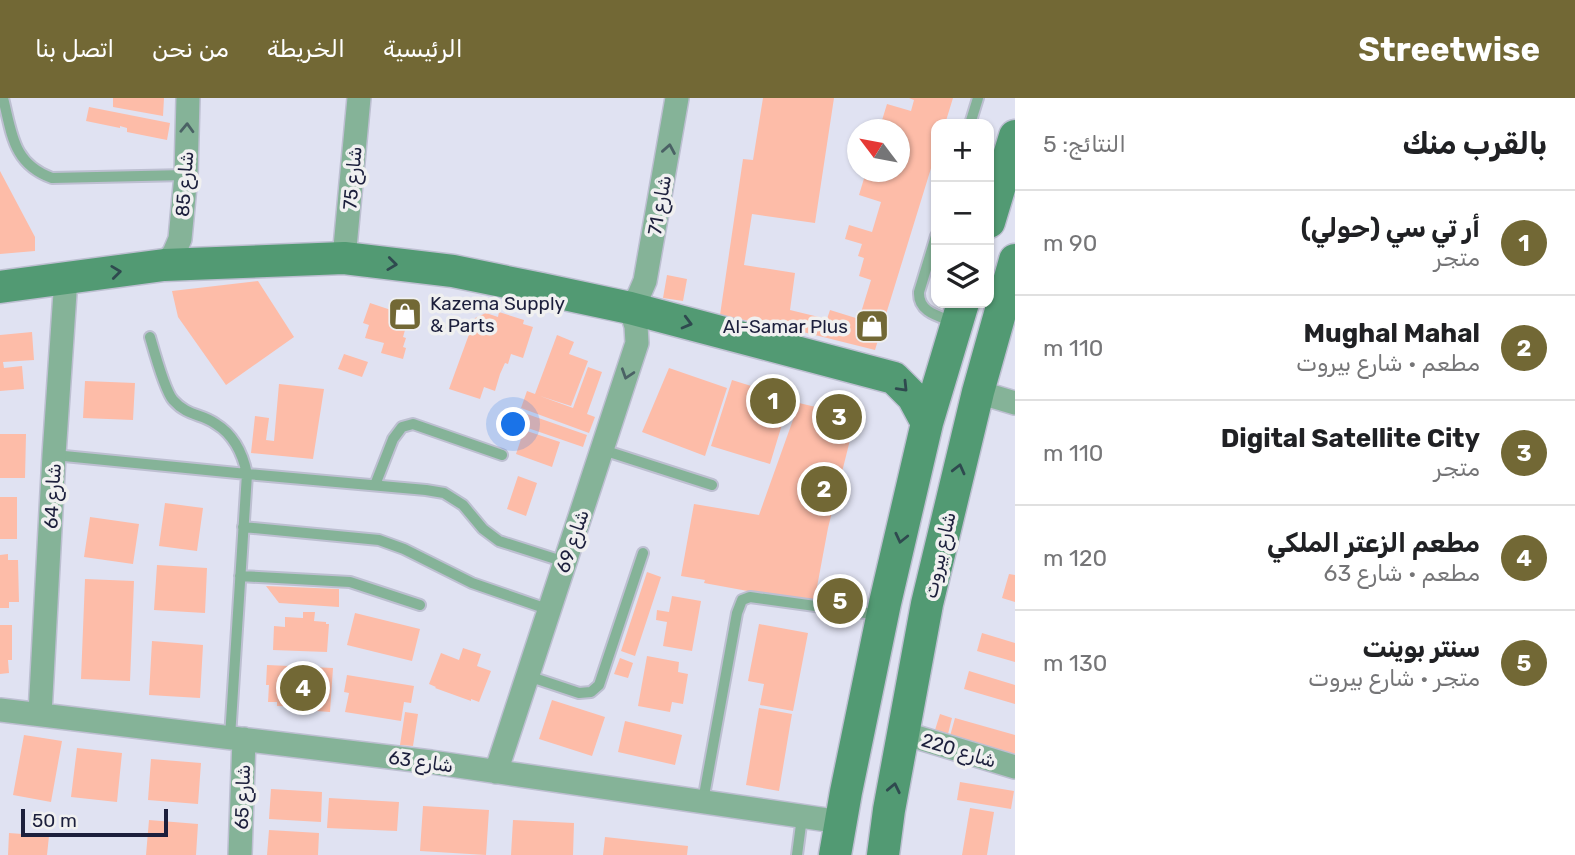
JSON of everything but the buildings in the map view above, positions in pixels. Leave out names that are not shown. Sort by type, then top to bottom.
[{"type":"main road","points":[[994,211],[1009,177],[1015,136]]},
{"type":"main road","points":[[994,224],[1006,220],[1015,224]]},
{"type":"main road","points":[[0,287],[164,265],[344,258],[453,271],[630,309],[894,378],[913,397],[927,424]]},
{"type":"main road","name":"شارع بيروت","points":[[883,855],[927,604],[978,392],[1015,260]]},
{"type":"main road","points":[[835,855],[882,616],[927,424],[960,313]]},
{"type":"street","name":"شارع 85","points":[[164,265],[174,253],[180,239],[186,175],[188,98]]},
{"type":"street","name":"شارع 75","points":[[344,258],[359,98]]},
{"type":"street","name":"شارع 71","points":[[630,309],[645,281],[677,98]]},
{"type":"street","name":"شارع 64","points":[[40,714],[66,278]]},
{"type":"street","name":"شارع 69","points":[[496,772],[637,343],[636,326],[630,309]]},
{"type":"street","points":[[978,392],[1015,403]]},
{"type":"street","name":"شارع 63","points":[[0,710],[431,762],[841,822]]},
{"type":"street","name":"شارع 220","points":[[903,733],[1015,767]]},
{"type":"street","name":"شارع 65","points":[[237,738],[240,855]]},
{"type":"lane","points":[[4,98],[16,147],[26,163],[39,173],[52,178],[186,175]]},
{"type":"lane","points":[[972,119],[978,98]]},
{"type":"lane","points":[[933,245],[919,298],[925,310],[960,313]]},
{"type":"lane","points":[[150,337],[171,397],[185,411],[215,423],[229,435],[243,455],[247,474],[240,576],[237,738]]},
{"type":"lane","points":[[375,485],[393,439],[402,427],[413,425],[502,455]]},
{"type":"lane","points":[[603,450],[712,485]]},
{"type":"lane","points":[[54,454],[444,493],[463,505],[482,529],[499,541],[565,562]]},
{"type":"lane","points":[[243,527],[379,540],[404,549],[472,583],[550,610]]},
{"type":"lane","points":[[528,676],[579,693],[591,692],[599,685],[643,553]]},
{"type":"lane","points":[[240,576],[350,582],[420,605]]},
{"type":"lane","points":[[703,801],[737,613],[743,600],[750,597],[882,616]]},
{"type":"lane","points":[[797,855],[802,817]]},
{"type":"place","name":"Kazema Supply & Parts","points":[[405,314]]},
{"type":"place","name":"Al-Samar Plus","points":[[872,326]]},
{"type":"place","name":"أر تي سي (حولي)","points":[[773,401]]},
{"type":"place","name":"Digital Satellite City","points":[[839,417]]},
{"type":"place","name":"Mughal Mahal","points":[[824,489]]},
{"type":"place","name":"سنتر بوينت","points":[[840,601]]},
{"type":"place","name":"مطعم الزعتر الملكي","points":[[303,688]]}]
